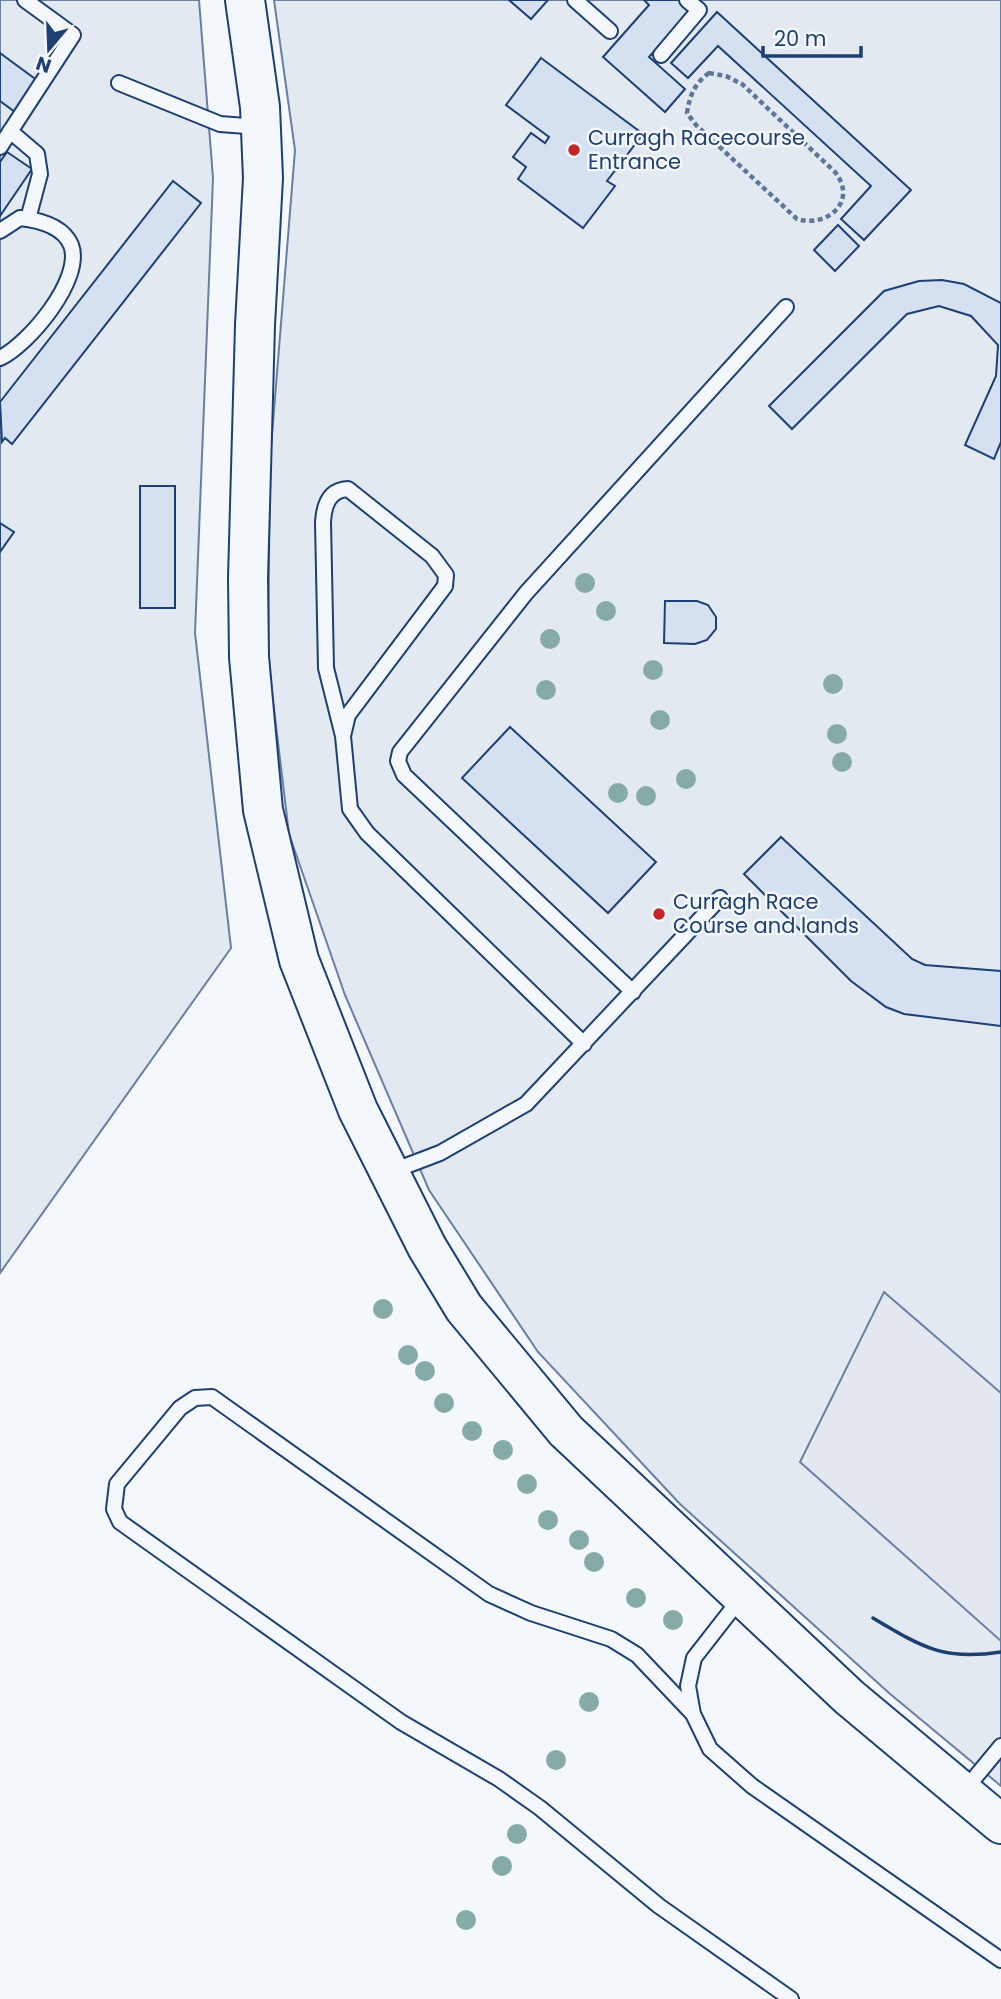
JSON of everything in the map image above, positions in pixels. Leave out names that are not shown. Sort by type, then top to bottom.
[{"type":"main road","points":[[245,0],[261,128],[263,178],[255,325],[248,578],[249,657],[263,810],[299,960],[358,1110],[427,1247],[464,1308],[520,1379],[566,1431],[849,1697],[1001,1824]]},
{"type":"lane","points":[[0,147],[73,35],[25,0]]},
{"type":"lane","points":[[575,0],[610,31]]},
{"type":"lane","points":[[661,55],[699,10],[687,0]]},
{"type":"lane","points":[[119,83],[220,124],[261,128]]},
{"type":"lane","points":[[10,131],[37,154],[40,174],[28,219]]},
{"type":"lane","points":[[0,231],[20,218],[54,227],[71,243],[73,259],[63,287],[44,319],[20,346],[0,358]]},
{"type":"lane","points":[[633,992],[404,775],[398,761],[400,752],[526,593],[786,307]]},
{"type":"lane","points":[[343,736],[354,705],[445,586],[446,575],[432,556],[348,489],[339,489],[327,501],[323,522],[326,668],[343,736],[350,808],[359,823],[584,1044]]},
{"type":"lane","points":[[389,1172],[440,1153],[526,1104],[720,898]]},
{"type":"lane","points":[[693,1714],[637,1656],[611,1639],[531,1613],[489,1594],[212,1398],[195,1398],[180,1408],[117,1484],[114,1509],[121,1522],[401,1722],[519,1793],[659,1906],[791,1999]]},
{"type":"lane","points":[[741,1598],[694,1658],[688,1685],[693,1714],[710,1749],[752,1786],[1001,1960]]},
{"type":"lane","points":[[962,1793],[1001,1746]]},
{"type":"path","points":[[709,73],[726,76],[742,84],[843,182],[838,209],[825,220],[810,223],[797,219],[763,190],[695,125],[687,113],[697,82],[709,73]]},
{"type":"shaded area","points":[[0,0],[199,0],[213,178],[195,633],[231,948],[0,1273]]},
{"type":"shaded area","name":"Curragh Race Course and lands","points":[[274,0],[1001,0],[1001,1786],[889,1693],[680,1504],[538,1352],[429,1190],[345,995],[289,834],[268,659],[270,460],[295,150]]},
{"type":"shaded area","points":[[884,1292],[1001,1393],[1001,1641],[800,1462]]},
{"type":"building","points":[[509,0],[548,0],[531,19]]},
{"type":"building","points":[[644,0],[679,0],[691,10],[649,57],[685,89],[665,112],[603,57],[649,5]]},
{"type":"building","points":[[717,12],[911,190],[864,240],[841,219],[871,186],[718,46],[688,78],[671,63]]},
{"type":"building","points":[[0,53],[38,81],[15,112],[0,101]]},
{"type":"building","name":"Curragh Racecourse Entrance","points":[[541,58],[643,134],[607,181],[615,186],[583,228],[518,179],[526,167],[513,157],[531,133],[545,143],[549,137],[506,105]]},
{"type":"building","points":[[7,152],[32,169],[0,216],[0,162]]},
{"type":"building","points":[[173,181],[201,203],[12,444],[5,438],[2,442],[0,402]]},
{"type":"building","points":[[838,225],[859,246],[835,271],[814,250]]},
{"type":"building","points":[[942,280],[964,284],[1001,303],[1001,442],[994,459],[965,445],[996,376],[998,345],[971,316],[939,306],[907,314],[792,429],[769,406],[884,291],[919,281]]},
{"type":"building","points":[[140,486],[175,486],[175,608],[140,608]]},
{"type":"building","points":[[0,523],[14,532],[0,552]]},
{"type":"building","points":[[665,601],[697,601],[708,605],[716,617],[716,629],[707,640],[695,644],[664,643]]},
{"type":"building","points":[[510,727],[656,862],[608,913],[462,778]]},
{"type":"building","points":[[781,837],[912,959],[925,965],[1001,971],[1001,1026],[904,1014],[886,1007],[851,981],[744,874]]},
{"type":"wall","points":[[873,1618],[920,1644],[948,1653],[963,1655],[1001,1652]]},
{"type":"place","name":"Curragh Racecourse Entrance","points":[[574,150]]},
{"type":"place","name":"Curragh Race Course and lands","points":[[659,914]]}]
